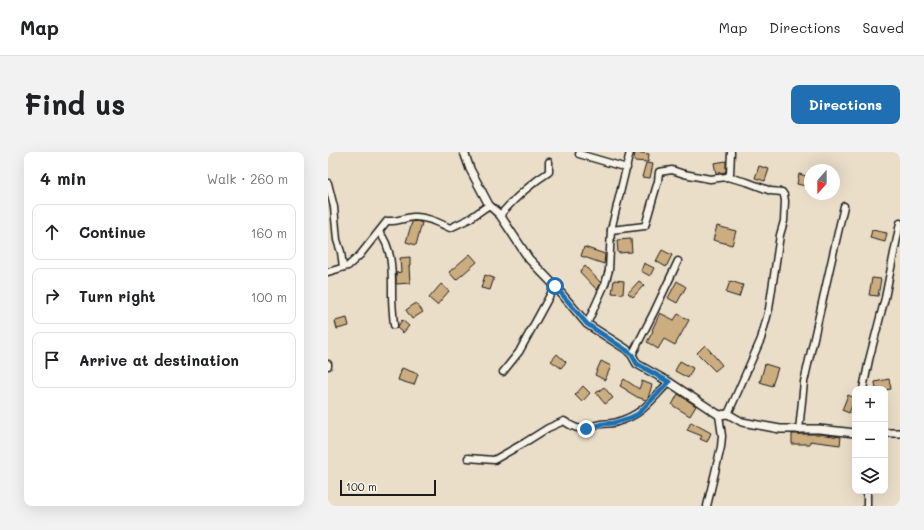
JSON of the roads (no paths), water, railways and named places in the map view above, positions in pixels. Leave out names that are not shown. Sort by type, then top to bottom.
[{"type":"street","points":[[464,152],[470,169],[489,205],[500,215],[529,259],[555,286],[587,324],[626,350],[632,355],[637,364],[669,382],[719,415],[728,414],[742,422],[780,429],[852,432]]},
{"type":"street","points":[[587,324],[606,284],[610,270],[611,230],[630,152]]},
{"type":"street","points":[[727,177],[730,174],[731,152]]},
{"type":"street","points":[[579,154],[627,168]]},
{"type":"street","points":[[500,215],[521,193],[549,172],[549,162]]},
{"type":"street","points":[[611,230],[645,226],[658,181],[659,172],[672,170],[710,179],[727,177],[782,192],[784,195],[784,221],[780,235],[769,309],[760,339],[728,414]]},
{"type":"street","points":[[328,183],[334,207],[337,240],[341,252],[343,267]]},
{"type":"street","points":[[328,272],[348,266],[360,255],[387,222],[415,217],[450,228],[469,219],[489,205]]},
{"type":"street","points":[[799,430],[804,382],[844,206]]},
{"type":"street","points":[[864,386],[885,298],[900,223]]},
{"type":"street","points":[[379,232],[387,243],[389,255],[392,274],[394,325]]},
{"type":"street","points":[[632,355],[678,261]]},
{"type":"street","points":[[503,372],[519,352],[555,286]]},
{"type":"street","points":[[468,458],[494,460],[524,444],[548,428],[564,421],[572,427],[586,429],[630,418],[638,414],[646,407],[669,382]]},
{"type":"street","points":[[707,506],[721,447],[722,436],[719,415]]},
{"type":"street","points":[[888,433],[900,433]]},
{"type":"street","points":[[866,506],[867,494]]}]
